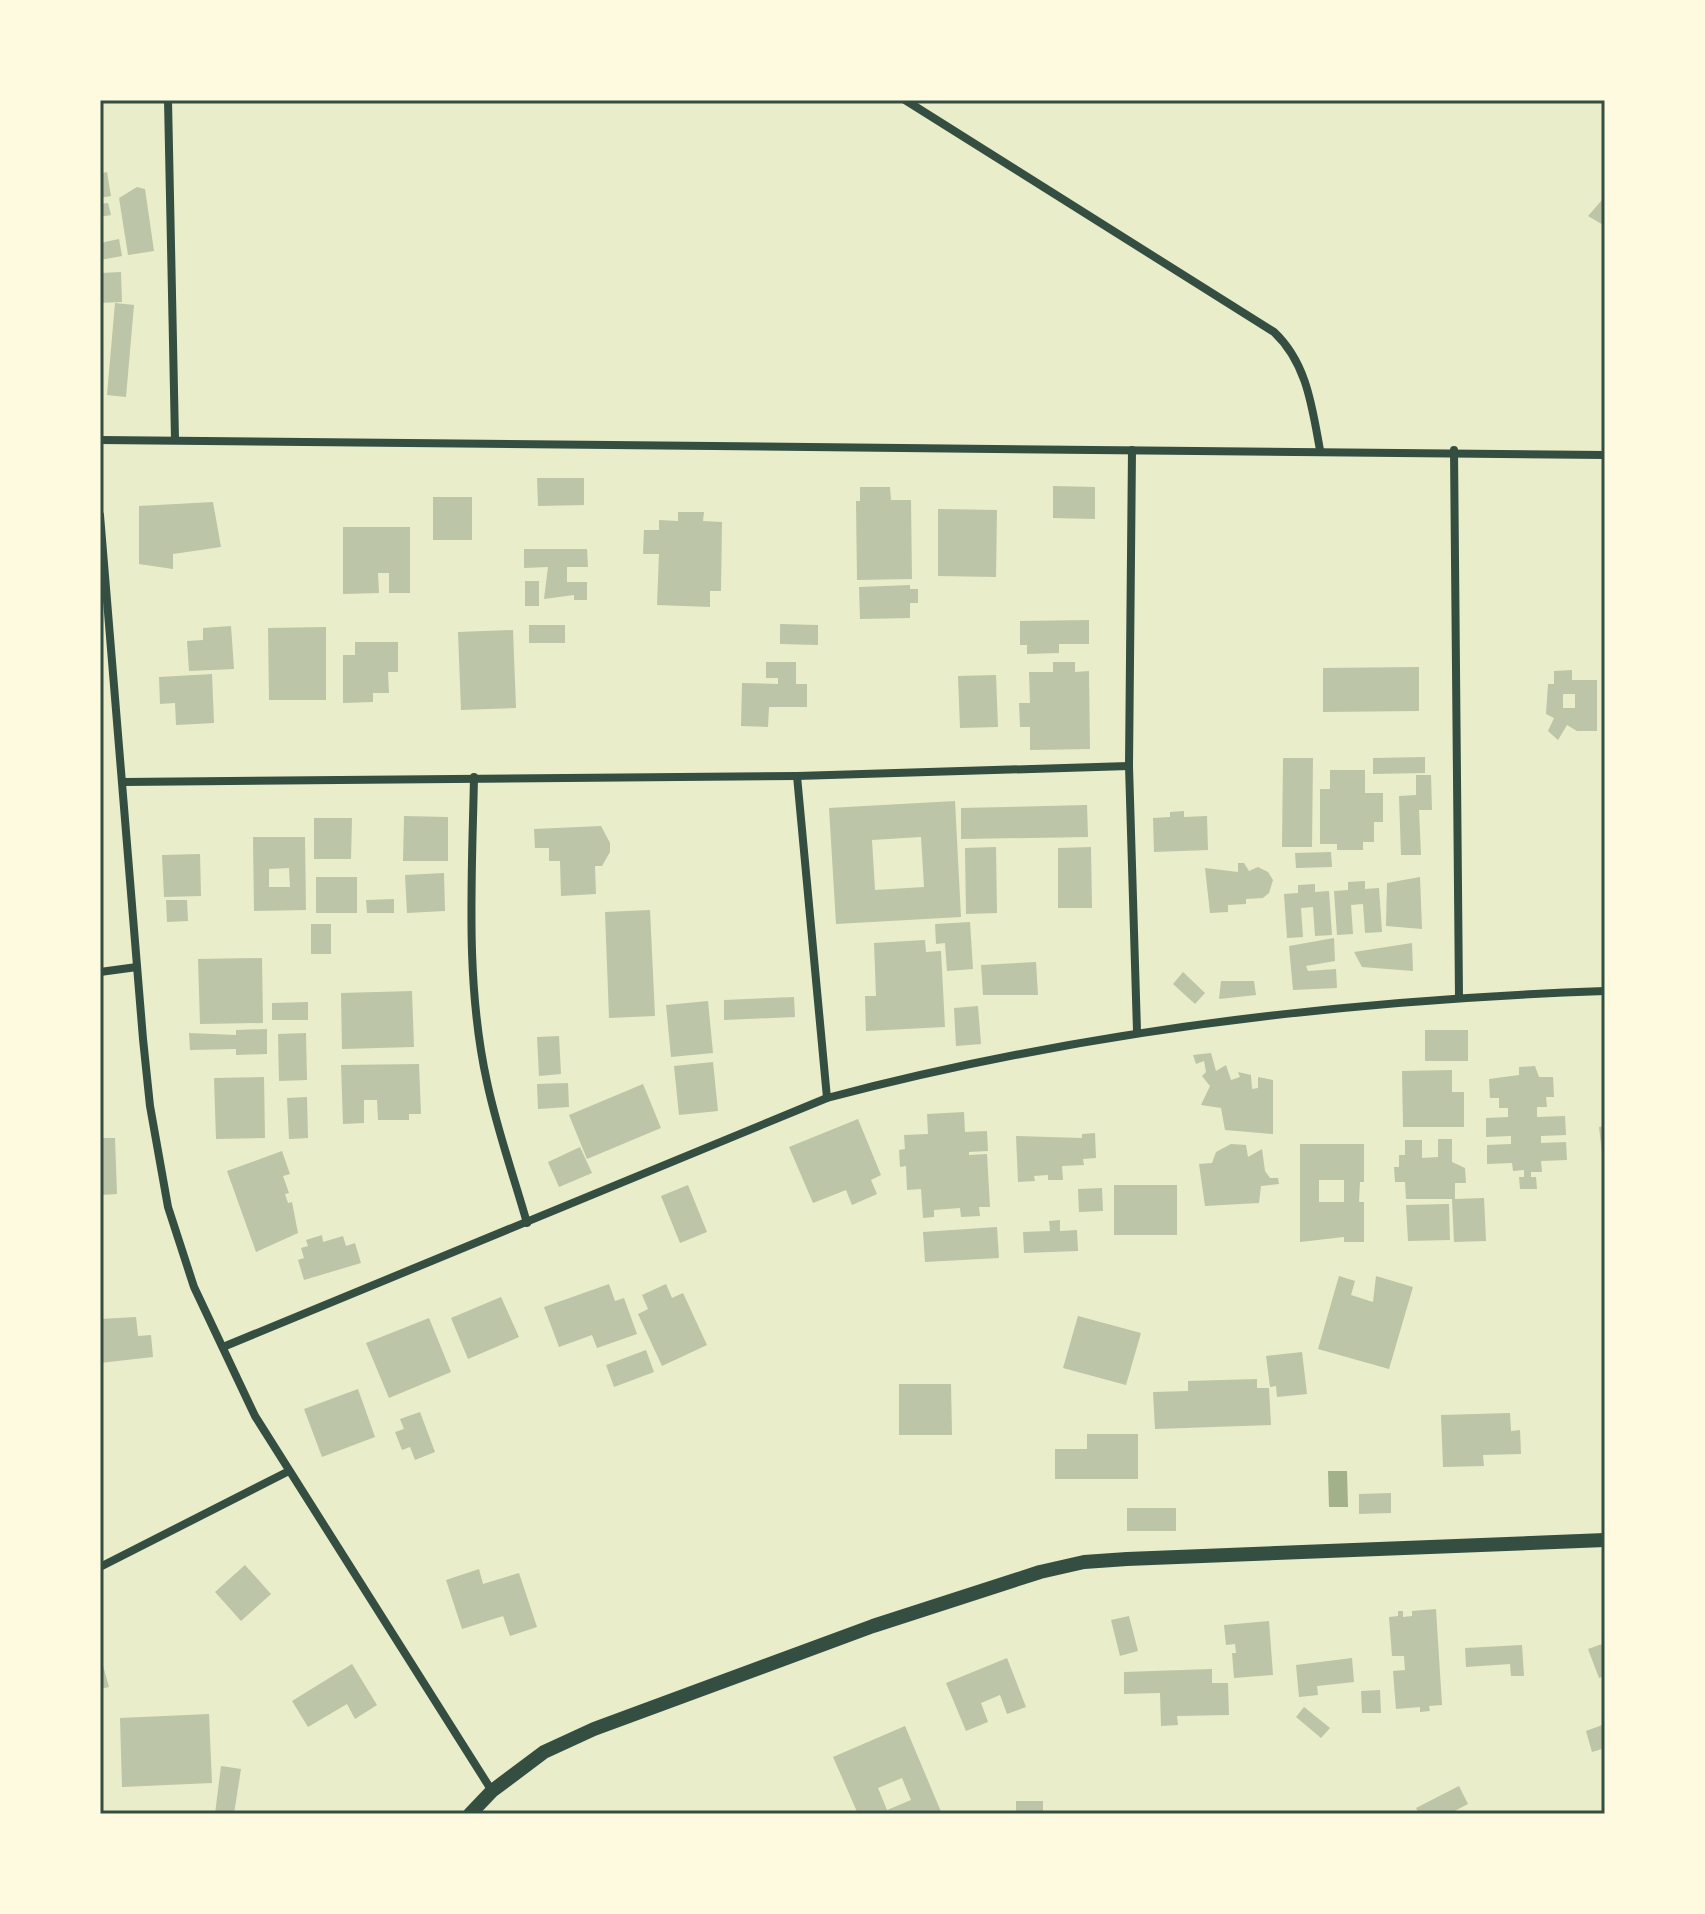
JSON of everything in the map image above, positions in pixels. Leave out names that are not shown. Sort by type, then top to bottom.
[{"type":"street","points":[[168,100],[175,439]]},
{"type":"street","points":[[905,100],[1274,332],[1292,349],[1303,378],[1320,450]]},
{"type":"street","points":[[100,440],[1454,450],[1605,455]]},
{"type":"street","points":[[1132,450],[1129,766],[1137,1031]]},
{"type":"street","points":[[1454,450],[1459,997]]},
{"type":"street","points":[[100,515],[150,1106],[168,1207],[194,1287],[255,1416],[492,1791]]},
{"type":"street","points":[[123,782],[797,776],[1129,766]]},
{"type":"street","points":[[797,776],[827,1098]]},
{"type":"street","points":[[474,777],[470,922],[476,1005],[486,1082],[527,1223]]},
{"type":"street","points":[[100,972],[137,967]]},
{"type":"street","points":[[223,1347],[827,1098],[892,1081],[1137,1031],[1459,997],[1605,991]]},
{"type":"street","points":[[100,1567],[289,1471]]},
{"type":"street","points":[[470,1814],[492,1791],[544,1752],[594,1729],[873,1626],[1084,1562],[1605,1540]]},
{"type":"shaded area","points":[[1328,1471],[1347,1471],[1348,1507],[1329,1507]]},
{"type":"building","points":[[107,172],[111,196],[100,198],[100,174]]},
{"type":"building","points":[[137,187],[145,189],[154,251],[128,255],[119,198]]},
{"type":"building","points":[[1602,200],[1605,201],[1605,226],[1588,216]]},
{"type":"building","points":[[108,203],[111,215],[100,217],[100,204]]},
{"type":"building","points":[[119,239],[122,256],[100,260],[100,243]]},
{"type":"building","points":[[121,272],[122,302],[100,303],[100,273]]},
{"type":"building","points":[[115,303],[134,305],[126,397],[107,395]]},
{"type":"building","points":[[537,478],[584,478],[584,505],[538,506]]},
{"type":"building","points":[[1053,486],[1095,487],[1095,519],[1053,518]]},
{"type":"building","points":[[860,487],[890,487],[891,500],[911,500],[912,579],[857,580],[856,501],[860,501]]},
{"type":"building","points":[[433,497],[472,497],[472,540],[433,540]]},
{"type":"building","points":[[213,502],[221,547],[173,554],[173,569],[139,564],[139,506]]},
{"type":"building","points":[[938,509],[997,510],[996,577],[938,576]]},
{"type":"building","points":[[678,512],[704,512],[703,521],[722,522],[721,591],[710,591],[710,607],[657,605],[659,554],[643,554],[644,530],[659,530],[659,520],[678,521]]},
{"type":"building","points":[[343,527],[410,527],[410,593],[389,593],[389,573],[378,573],[379,593],[343,594]]},
{"type":"building","points":[[524,549],[587,549],[588,567],[567,567],[567,582],[587,582],[587,600],[574,600],[574,595],[544,599],[548,567],[524,568]]},
{"type":"building","points":[[525,581],[539,581],[539,606],[525,606]]},
{"type":"building","points":[[910,585],[910,589],[918,589],[918,603],[910,603],[910,618],[860,619],[859,587]]},
{"type":"building","points":[[1089,620],[1089,644],[1059,644],[1059,653],[1027,654],[1027,645],[1020,645],[1020,621]]},
{"type":"building","points":[[780,624],[818,625],[818,645],[780,644]]},
{"type":"building","points":[[529,625],[565,625],[565,643],[529,643]]},
{"type":"building","points":[[231,626],[234,669],[189,671],[187,641],[203,640],[203,628]]},
{"type":"building","points":[[326,627],[326,700],[269,700],[268,628]]},
{"type":"building","points":[[513,630],[516,708],[461,710],[458,632]]},
{"type":"building","points":[[355,642],[398,642],[398,672],[388,672],[389,693],[373,693],[373,702],[343,703],[343,655],[355,655]]},
{"type":"building","points":[[766,662],[796,662],[796,684],[807,684],[807,707],[769,707],[768,727],[741,726],[742,683],[778,684],[778,678],[766,678]]},
{"type":"building","points":[[1053,662],[1075,662],[1075,672],[1089,671],[1090,749],[1030,750],[1030,727],[1020,727],[1019,703],[1030,703],[1029,672],[1053,672]]},
{"type":"building","points":[[1419,667],[1419,711],[1323,712],[1323,668]]},
{"type":"building","points":[[1572,670],[1572,680],[1597,680],[1597,731],[1577,731],[1567,725],[1558,740],[1548,731],[1554,718],[1546,714],[1548,684],[1554,684],[1554,671]],"holes":[[[1563,694],[1575,694],[1575,708],[1563,708]]]},
{"type":"building","points":[[212,674],[214,723],[176,725],[175,703],[160,704],[159,677]]},
{"type":"building","points":[[996,675],[998,727],[960,728],[958,676]]},
{"type":"building","points":[[1425,757],[1425,773],[1373,774],[1373,758]]},
{"type":"building","points":[[1283,758],[1313,758],[1312,847],[1282,847]]},
{"type":"building","points":[[1330,770],[1365,770],[1365,793],[1383,793],[1383,822],[1374,822],[1374,842],[1363,842],[1363,850],[1337,850],[1337,844],[1320,844],[1320,789],[1330,789]]},
{"type":"building","points":[[1416,775],[1431,775],[1432,810],[1419,810],[1421,855],[1401,855],[1399,796],[1416,795]]},
{"type":"building","points":[[955,801],[961,917],[836,924],[829,808]],"holes":[[[921,837],[924,887],[875,890],[872,840]]]},
{"type":"building","points":[[1087,805],[1088,837],[961,839],[961,808]]},
{"type":"building","points":[[1184,811],[1184,817],[1207,816],[1208,850],[1154,852],[1153,818],[1170,817],[1170,812]]},
{"type":"building","points":[[404,816],[448,817],[448,861],[403,861]]},
{"type":"building","points":[[314,818],[352,818],[351,859],[314,859]]},
{"type":"building","points":[[601,826],[610,843],[610,852],[602,866],[595,866],[596,894],[561,896],[560,861],[549,861],[549,848],[535,848],[534,829]]},
{"type":"building","points":[[253,837],[305,837],[306,910],[254,911]],"holes":[[[289,868],[290,887],[269,887],[269,869]]]},
{"type":"building","points":[[996,847],[997,913],[966,914],[965,848]]},
{"type":"building","points":[[1091,847],[1092,908],[1058,908],[1058,848]]},
{"type":"building","points":[[1331,852],[1332,867],[1296,868],[1295,853]]},
{"type":"building","points":[[200,854],[201,896],[164,897],[162,855]]},
{"type":"building","points":[[1238,863],[1244,863],[1249,871],[1258,867],[1268,872],[1273,880],[1269,893],[1263,898],[1246,899],[1246,904],[1228,905],[1228,912],[1210,913],[1205,868],[1238,872]]},
{"type":"building","points":[[444,873],[445,911],[407,913],[405,875]]},
{"type":"building","points":[[316,877],[357,877],[357,913],[316,913]]},
{"type":"building","points":[[1420,877],[1422,929],[1386,926],[1387,883]]},
{"type":"building","points":[[1365,881],[1365,889],[1379,888],[1382,932],[1365,933],[1363,904],[1351,905],[1353,934],[1337,935],[1334,891],[1348,890],[1348,882]]},
{"type":"building","points":[[1315,884],[1315,892],[1329,891],[1332,935],[1315,936],[1313,907],[1301,908],[1303,937],[1287,938],[1284,894],[1298,893],[1298,885]]},
{"type":"building","points":[[394,899],[394,913],[367,913],[366,900]]},
{"type":"building","points":[[166,900],[187,900],[188,921],[167,922]]},
{"type":"building","points":[[650,910],[655,1016],[609,1018],[605,912]]},
{"type":"building","points":[[970,922],[973,969],[947,971],[945,943],[936,944],[935,924]]},
{"type":"building","points":[[311,924],[331,924],[331,954],[311,954]]},
{"type":"building","points":[[1334,938],[1335,961],[1306,966],[1308,971],[1336,969],[1337,988],[1293,990],[1289,946]]},
{"type":"building","points":[[925,940],[926,952],[941,951],[945,1027],[866,1031],[865,996],[876,996],[874,943]]},
{"type":"building","points":[[1412,943],[1413,971],[1362,967],[1354,952]]},
{"type":"building","points":[[262,958],[263,1023],[200,1024],[198,959]]},
{"type":"building","points":[[1036,962],[1038,995],[983,995],[981,965]]},
{"type":"building","points":[[1183,972],[1205,993],[1195,1004],[1173,984]]},
{"type":"building","points":[[1221,981],[1254,981],[1256,995],[1219,999]]},
{"type":"building","points":[[412,991],[414,1047],[342,1049],[341,993]]},
{"type":"building","points":[[794,997],[795,1017],[724,1020],[724,1000]]},
{"type":"building","points":[[708,1001],[713,1053],[671,1057],[666,1005]]},
{"type":"building","points":[[308,1002],[308,1020],[272,1020],[272,1003]]},
{"type":"building","points":[[978,1006],[981,1044],[956,1046],[954,1008]]},
{"type":"building","points":[[267,1029],[267,1054],[236,1055],[236,1049],[190,1050],[189,1033],[236,1035],[236,1030]]},
{"type":"building","points":[[1425,1030],[1468,1030],[1468,1061],[1425,1061]]},
{"type":"building","points":[[306,1033],[307,1080],[279,1081],[278,1034]]},
{"type":"building","points":[[559,1036],[561,1074],[539,1076],[537,1037]]},
{"type":"building","points":[[1211,1053],[1216,1071],[1226,1065],[1231,1080],[1240,1077],[1238,1072],[1251,1075],[1252,1089],[1258,1088],[1258,1077],[1273,1080],[1273,1134],[1225,1130],[1221,1108],[1201,1105],[1210,1086],[1202,1076],[1206,1072],[1204,1061],[1196,1064],[1193,1055]]},
{"type":"building","points":[[713,1062],[718,1111],[679,1115],[674,1066]]},
{"type":"building","points":[[419,1064],[421,1114],[409,1114],[409,1120],[378,1120],[377,1100],[364,1100],[364,1123],[343,1124],[341,1065]]},
{"type":"building","points":[[1535,1066],[1539,1077],[1553,1077],[1554,1097],[1546,1097],[1547,1107],[1537,1107],[1537,1117],[1565,1116],[1566,1135],[1541,1136],[1541,1143],[1566,1142],[1567,1160],[1541,1161],[1542,1172],[1531,1172],[1531,1177],[1536,1177],[1537,1189],[1520,1189],[1519,1177],[1524,1177],[1524,1170],[1513,1171],[1512,1163],[1487,1164],[1487,1145],[1511,1144],[1511,1136],[1486,1137],[1486,1118],[1508,1117],[1508,1108],[1499,1108],[1499,1098],[1490,1098],[1489,1079],[1519,1075],[1519,1067]]},
{"type":"building","points":[[1452,1070],[1452,1092],[1464,1092],[1464,1127],[1403,1127],[1402,1071]]},
{"type":"building","points":[[264,1077],[265,1138],[216,1139],[214,1078]]},
{"type":"building","points":[[568,1083],[569,1107],[538,1109],[537,1084]]},
{"type":"building","points":[[643,1084],[661,1128],[587,1159],[569,1115]]},
{"type":"building","points":[[307,1097],[308,1138],[289,1139],[287,1098]]},
{"type":"building","points":[[964,1112],[965,1132],[987,1131],[988,1151],[969,1152],[969,1155],[987,1154],[990,1207],[979,1207],[980,1216],[961,1217],[960,1208],[934,1210],[934,1217],[923,1218],[921,1189],[907,1190],[906,1166],[900,1167],[899,1150],[905,1149],[904,1135],[928,1134],[927,1114]]},
{"type":"building","points":[[858,1119],[881,1175],[871,1180],[877,1194],[852,1205],[846,1190],[813,1203],[789,1147]]},
{"type":"building","points":[[1605,1126],[1605,1161],[1603,1162],[1599,1127]]},
{"type":"building","points":[[1095,1133],[1096,1158],[1083,1159],[1084,1165],[1062,1166],[1063,1180],[1048,1180],[1048,1175],[1034,1176],[1035,1181],[1018,1182],[1016,1136],[1082,1138],[1082,1134]]},
{"type":"building","points":[[100,1138],[115,1138],[117,1194],[100,1195]]},
{"type":"building","points":[[1438,1139],[1452,1139],[1452,1162],[1465,1168],[1466,1183],[1455,1183],[1455,1199],[1484,1198],[1486,1241],[1454,1242],[1452,1199],[1406,1199],[1405,1182],[1395,1182],[1394,1167],[1399,1167],[1399,1155],[1405,1155],[1405,1140],[1422,1140],[1422,1158],[1438,1157]]},
{"type":"building","points":[[1231,1144],[1246,1145],[1248,1157],[1262,1149],[1265,1171],[1270,1178],[1278,1178],[1279,1184],[1261,1186],[1259,1203],[1205,1206],[1199,1164],[1212,1163],[1216,1152]]},
{"type":"building","points":[[1300,1144],[1364,1144],[1364,1182],[1360,1182],[1359,1202],[1364,1202],[1364,1242],[1344,1242],[1344,1237],[1300,1242]],"holes":[[[1319,1180],[1344,1180],[1344,1202],[1319,1202]]]},
{"type":"building","points":[[580,1147],[592,1173],[559,1187],[548,1162]]},
{"type":"building","points":[[282,1151],[290,1174],[283,1176],[289,1193],[285,1194],[288,1203],[292,1202],[298,1233],[256,1252],[227,1171]]},
{"type":"building","points":[[688,1185],[707,1232],[680,1243],[661,1196]]},
{"type":"building","points":[[1114,1185],[1177,1185],[1177,1235],[1114,1235]]},
{"type":"building","points":[[1102,1188],[1103,1211],[1079,1212],[1078,1189]]},
{"type":"building","points":[[1449,1204],[1450,1240],[1408,1241],[1406,1205]]},
{"type":"building","points":[[1060,1220],[1060,1231],[1077,1230],[1078,1251],[1024,1253],[1023,1232],[1050,1231],[1049,1221]]},
{"type":"building","points":[[997,1227],[999,1258],[925,1262],[923,1232]]},
{"type":"building","points":[[322,1235],[323,1242],[343,1236],[346,1246],[355,1243],[361,1263],[304,1280],[298,1260],[304,1258],[301,1248],[308,1246],[306,1240]]},
{"type":"building","points":[[1339,1276],[1355,1281],[1351,1295],[1373,1302],[1376,1276],[1413,1287],[1389,1369],[1318,1349]]},
{"type":"building","points":[[609,1284],[615,1301],[624,1298],[637,1334],[597,1348],[592,1335],[559,1347],[544,1307]]},
{"type":"building","points":[[666,1284],[672,1298],[683,1293],[707,1345],[662,1366],[638,1314],[648,1309],[642,1295]]},
{"type":"building","points":[[501,1297],[519,1337],[468,1359],[451,1318]]},
{"type":"building","points":[[1078,1316],[1141,1333],[1126,1385],[1063,1368]]},
{"type":"building","points":[[136,1317],[138,1336],[151,1335],[153,1357],[100,1363],[100,1319]]},
{"type":"building","points":[[429,1318],[451,1372],[389,1398],[366,1343]]},
{"type":"building","points":[[646,1350],[654,1372],[614,1387],[606,1365]]},
{"type":"building","points":[[1302,1352],[1307,1394],[1277,1397],[1276,1386],[1270,1387],[1266,1356]]},
{"type":"building","points":[[1257,1379],[1257,1388],[1269,1388],[1271,1425],[1155,1429],[1153,1392],[1188,1391],[1188,1381]]},
{"type":"building","points":[[899,1384],[951,1384],[952,1435],[899,1435]]},
{"type":"building","points":[[358,1389],[375,1437],[322,1457],[304,1409]]},
{"type":"building","points":[[420,1412],[435,1452],[415,1460],[410,1447],[402,1450],[395,1432],[404,1429],[400,1419]]},
{"type":"building","points":[[1510,1413],[1511,1431],[1520,1430],[1521,1454],[1483,1455],[1484,1466],[1443,1467],[1441,1415]]},
{"type":"building","points":[[1087,1434],[1138,1434],[1138,1479],[1055,1479],[1055,1449],[1087,1449]]},
{"type":"building","points":[[1391,1493],[1391,1513],[1359,1514],[1359,1494]]},
{"type":"building","points":[[1127,1508],[1176,1508],[1176,1531],[1127,1531]]},
{"type":"building","points":[[245,1565],[271,1594],[241,1621],[215,1592]]},
{"type":"building","points":[[479,1569],[483,1584],[519,1573],[537,1627],[510,1636],[503,1616],[462,1629],[446,1580]]},
{"type":"building","points":[[1436,1609],[1442,1705],[1429,1706],[1430,1711],[1420,1712],[1420,1707],[1396,1709],[1393,1671],[1405,1670],[1404,1656],[1392,1656],[1389,1617],[1398,1616],[1398,1611],[1403,1611],[1403,1617],[1412,1616],[1412,1611]]},
{"type":"building","points":[[1129,1616],[1138,1651],[1120,1656],[1111,1620]]},
{"type":"building","points":[[1269,1621],[1273,1675],[1234,1678],[1232,1653],[1236,1653],[1235,1644],[1226,1645],[1224,1625]]},
{"type":"building","points":[[1605,1643],[1605,1676],[1599,1678],[1588,1649]]},
{"type":"building","points":[[1522,1645],[1524,1676],[1511,1676],[1510,1664],[1466,1667],[1465,1648]]},
{"type":"building","points":[[100,1655],[109,1687],[100,1689]]},
{"type":"building","points":[[1007,1658],[1026,1707],[1007,1714],[1000,1695],[981,1703],[988,1722],[966,1731],[946,1683]]},
{"type":"building","points":[[1352,1658],[1354,1682],[1317,1686],[1318,1695],[1299,1697],[1296,1665]]},
{"type":"building","points":[[352,1664],[377,1705],[355,1719],[347,1704],[308,1727],[292,1701]]},
{"type":"building","points":[[1212,1669],[1212,1683],[1228,1683],[1229,1715],[1177,1716],[1178,1725],[1161,1726],[1160,1693],[1124,1694],[1124,1672]]},
{"type":"building","points":[[1380,1690],[1381,1713],[1362,1713],[1361,1691]]},
{"type":"building","points":[[1304,1707],[1330,1728],[1321,1738],[1296,1717]]},
{"type":"building","points":[[209,1714],[212,1783],[122,1787],[120,1718]]},
{"type":"building","points":[[1605,1724],[1605,1748],[1592,1752],[1586,1731]]},
{"type":"building","points":[[905,1726],[942,1814],[858,1814],[833,1757]],"holes":[[[902,1778],[911,1800],[887,1810],[878,1788]]]},
{"type":"building","points":[[221,1766],[241,1769],[234,1814],[215,1814]]},
{"type":"building","points":[[1459,1786],[1468,1804],[1449,1814],[1419,1814],[1416,1808]]},
{"type":"building","points":[[1016,1801],[1043,1801],[1043,1814],[1016,1814]]}]
